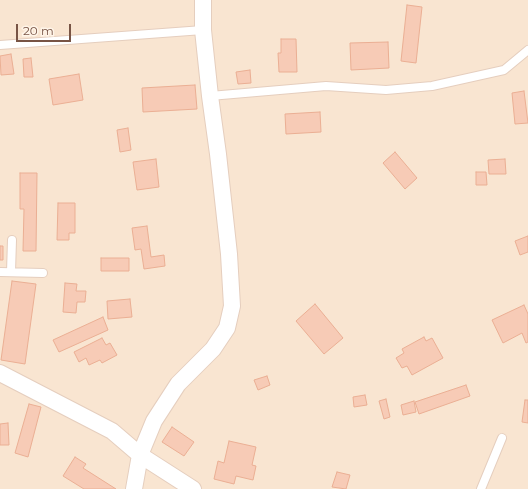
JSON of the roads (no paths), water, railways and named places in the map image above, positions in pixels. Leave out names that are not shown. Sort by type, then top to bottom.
[{"type":"street","points":[[134,489],[140,455],[154,421],[178,384],[213,349],[227,328],[232,306],[229,254],[210,96],[203,0]]},
{"type":"street","points":[[0,373],[112,431],[140,455],[194,489]]},
{"type":"lane","points":[[0,45],[204,30]]},
{"type":"lane","points":[[210,96],[326,86],[386,90],[432,86],[504,70],[528,50]]},
{"type":"lane","points":[[11,272],[12,240]]},
{"type":"lane","points":[[0,272],[43,272]]},
{"type":"lane","points":[[481,489],[502,438]]}]
